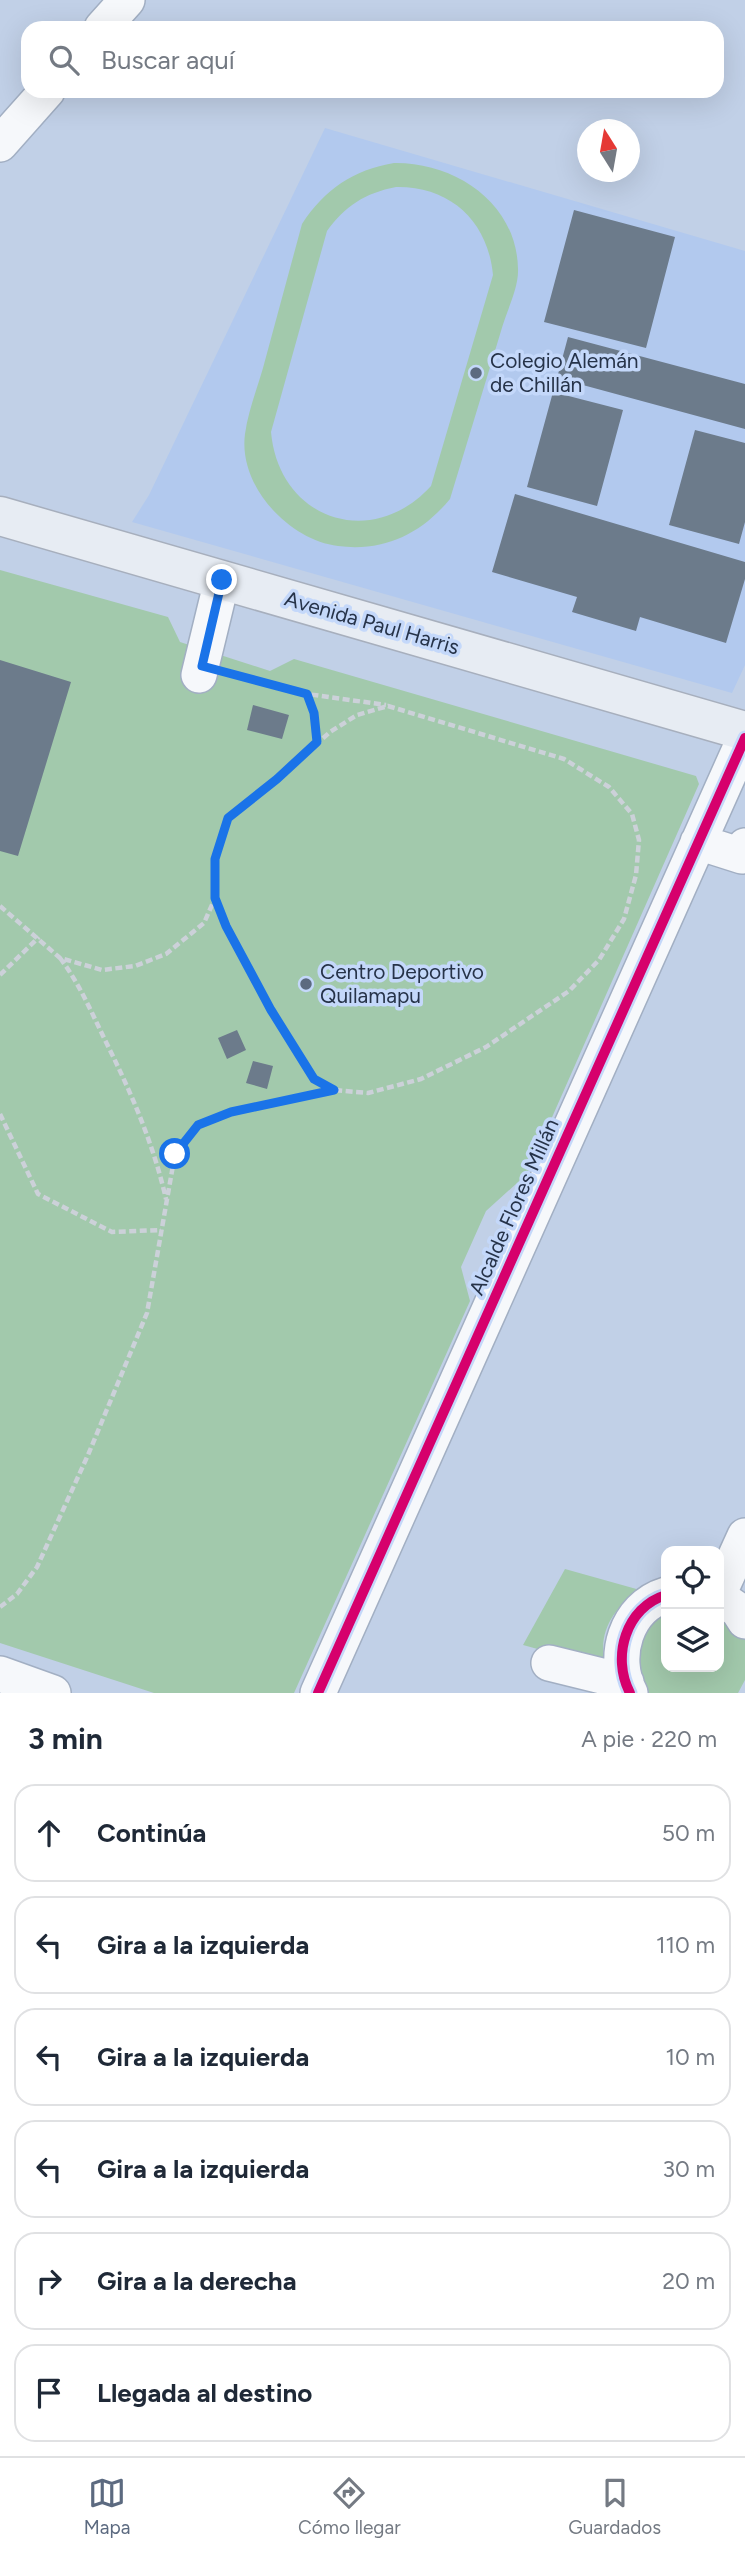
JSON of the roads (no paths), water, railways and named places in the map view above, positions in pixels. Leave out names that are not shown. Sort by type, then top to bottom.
[{"type":"main road","name":"Avenida Paul Harris","points":[[0,516],[745,731]]},
{"type":"street","points":[[108,21],[127,0]]},
{"type":"street","points":[[0,144],[41,98]]},
{"type":"street","points":[[201,670],[222,580]]},
{"type":"street","name":"Alcalde Flores Millán","points":[[318,1693],[745,738]]},
{"type":"street","points":[[698,842],[742,856],[745,846]]},
{"type":"street","points":[[733,1603],[745,1536]]},
{"type":"street","points":[[628,1688],[620,1664],[624,1636],[639,1612],[661,1598]]},
{"type":"street","points":[[549,1663],[628,1688]]},
{"type":"street","points":[[0,1674],[54,1693]]},
{"type":"place","name":"Colegio Alemán de Chillán","points":[[476,373]]},
{"type":"place","name":"Centro Deportivo Quilamapu","points":[[306,984]]}]
